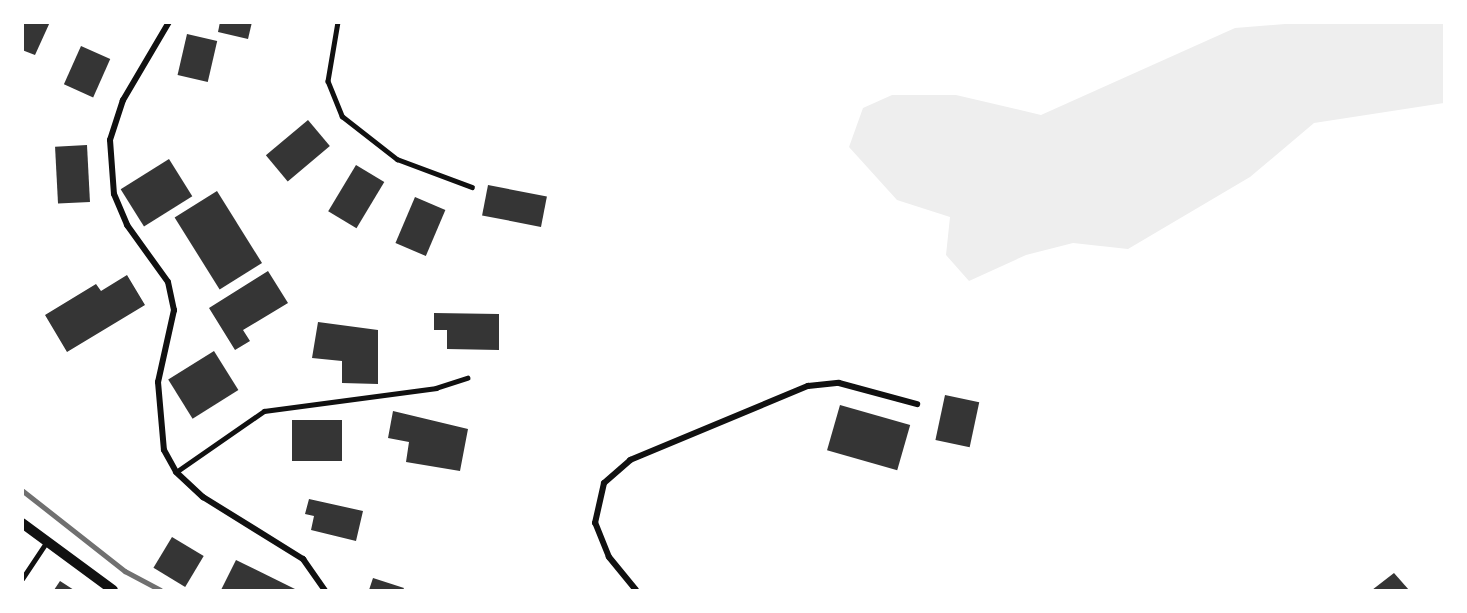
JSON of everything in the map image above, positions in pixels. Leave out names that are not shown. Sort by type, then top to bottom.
[{"type":"street","points":[[169,22],[123,100],[110,140],[114,194],[127,225],[168,282],[174,310],[157,412],[164,450],[176,472],[203,497],[303,559],[325,591]]},
{"type":"street","points":[[636,591],[609,557],[595,523],[604,483],[630,460],[808,386],[839,383],[917,404]]},
{"type":"street","points":[[22,523],[113,591]]},
{"type":"lane","points":[[338,22],[328,81],[342,116],[397,159],[472,188]]},
{"type":"lane","points":[[176,472],[264,411],[436,388],[467,378]]},
{"type":"lane","points":[[22,579],[46,543]]},
{"type":"shaded area","points":[[1309,22],[1444,23],[1444,103],[1314,123],[1250,177],[1128,249],[1073,243],[1026,255],[969,281],[946,255],[950,217],[897,200],[849,147],[863,108],[892,95],[956,95],[1041,115],[1235,28]]},
{"type":"building","points":[[22,22],[50,22],[35,55],[22,50]]},
{"type":"building","points":[[220,22],[252,22],[248,39],[218,32]]},
{"type":"building","points":[[187,34],[217,41],[208,82],[178,75]]},
{"type":"building","points":[[81,46],[110,59],[93,97],[64,84]]},
{"type":"building","points":[[308,120],[330,146],[288,181],[266,155]]},
{"type":"building","points":[[87,145],[90,202],[58,204],[55,147]]},
{"type":"building","points":[[169,159],[192,196],[144,227],[121,189]]},
{"type":"building","points":[[356,165],[384,182],[356,228],[328,211]]},
{"type":"building","points":[[488,185],[547,196],[541,227],[482,215]]},
{"type":"building","points":[[217,191],[262,263],[220,290],[175,217]]},
{"type":"building","points":[[415,197],[445,210],[426,256],[395,243]]},
{"type":"building","points":[[268,271],[288,303],[243,330],[250,341],[235,350],[209,308]]},
{"type":"building","points":[[127,275],[145,305],[67,352],[45,315],[96,284],[101,291]]},
{"type":"building","points":[[434,313],[499,314],[499,350],[447,349],[447,330],[434,330]]},
{"type":"building","points":[[318,322],[378,330],[378,384],[342,383],[342,361],[312,358]]},
{"type":"building","points":[[214,351],[238,390],[193,419],[168,380]]},
{"type":"building","points":[[945,395],[979,402],[970,447],[935,440]]},
{"type":"building","points":[[840,405],[910,425],[897,470],[827,450]]},
{"type":"building","points":[[393,411],[468,429],[460,471],[406,462],[409,442],[388,438]]},
{"type":"building","points":[[292,420],[342,420],[342,461],[292,461]]},
{"type":"building","points":[[309,499],[363,511],[356,541],[311,530],[314,516],[305,514]]},
{"type":"building","points":[[172,537],[204,556],[185,587],[153,568]]},
{"type":"building","points":[[236,560],[297,590],[221,590]]},
{"type":"building","points":[[1394,573],[1409,590],[1372,590]]},
{"type":"building","points":[[373,578],[404,588],[403,590],[369,590]]},
{"type":"building","points":[[60,581],[74,590],[54,590]]},
{"type":"railway","points":[[22,490],[125,571],[160,590]]}]
